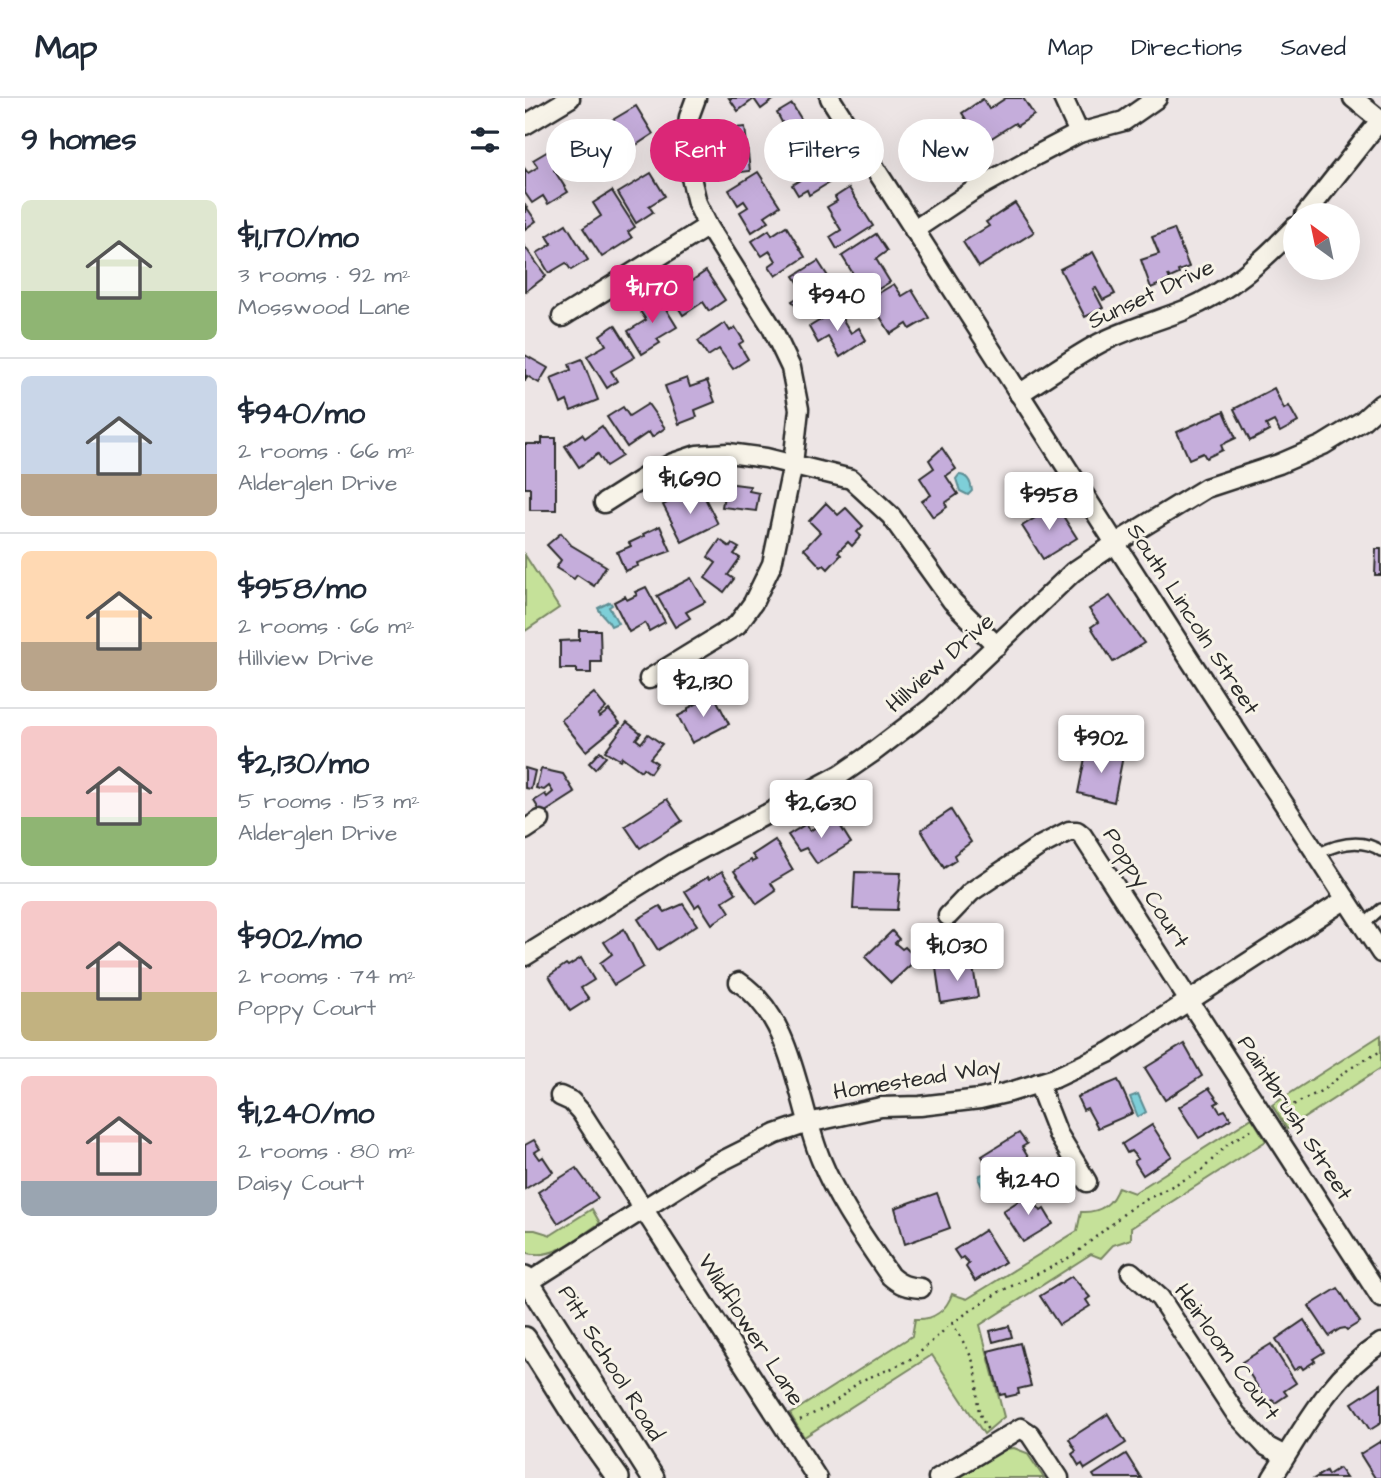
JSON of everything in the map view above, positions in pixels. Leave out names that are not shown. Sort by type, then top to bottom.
[{"type":"street","points":[[525,125],[570,98]]},
{"type":"street","points":[[649,679],[737,625],[753,603],[772,564],[793,464],[799,409],[792,368],[771,326],[708,226],[697,203],[685,152],[689,117],[696,98]]},
{"type":"street","name":"South Lincoln Street","points":[[830,98],[1381,953]]},
{"type":"street","points":[[1062,98],[1079,133]]},
{"type":"street","points":[[914,230],[974,190],[1079,133],[1124,121],[1157,98]]},
{"type":"street","points":[[1314,203],[1380,120],[1353,98]]},
{"type":"street","points":[[562,317],[708,226]]},
{"type":"street","name":"Sunset Drive","points":[[1019,394],[1102,342],[1186,309],[1216,294],[1260,262],[1283,239]]},
{"type":"street","name":"Hillview Drive","points":[[525,956],[675,863],[840,775],[931,708],[1073,572],[1116,543],[1206,488],[1279,464],[1323,445],[1362,421],[1381,404]]},
{"type":"street","points":[[604,503],[645,477],[697,455],[728,453],[793,464],[851,479],[891,516],[953,601],[997,646]]},
{"type":"street","name":"Poppy Court","points":[[948,916],[984,882],[1058,835],[1077,831],[1087,841],[1190,999]]},
{"type":"street","name":"Homestead Way","points":[[526,1282],[739,1151],[787,1129],[881,1107],[950,1103],[980,1098],[1055,1078],[1110,1052],[1346,899]]},
{"type":"street","points":[[739,982],[754,992],[779,1032],[821,1160],[837,1193],[890,1276],[897,1283],[921,1288]]},
{"type":"street","name":"Paintbrush Street","points":[[1190,999],[1381,1298]]},
{"type":"street","points":[[1038,1083],[1058,1134],[1087,1182]]},
{"type":"street","name":"Wildflower Lane","points":[[560,1096],[571,1101],[581,1112],[817,1478]]},
{"type":"street","name":"Heirloom Court","points":[[1131,1272],[1160,1298],[1236,1414],[1266,1446],[1285,1456]]},
{"type":"street","name":"Pitt School Road","points":[[526,1282],[653,1478]]},
{"type":"street","points":[[525,1338],[578,1422],[618,1478]]},
{"type":"street","points":[[1272,1478],[1315,1408],[1336,1381],[1354,1363],[1381,1343]]},
{"type":"street","points":[[938,1478],[1021,1428],[1030,1434],[1059,1478]]},
{"type":"lane","points":[[1317,854],[1347,843],[1366,844],[1381,852]]},
{"type":"lane","points":[[1363,925],[1380,911]]},
{"type":"path","points":[[1278,1113],[1323,1090],[1349,1069],[1381,1051]]},
{"type":"path","points":[[797,1422],[831,1405],[860,1381],[916,1356],[952,1324],[999,1293],[1075,1254],[1132,1207],[1201,1171],[1230,1142],[1256,1127]]},
{"type":"path","points":[[952,1324],[973,1362],[977,1406],[988,1430]]},
{"type":"green space","points":[[525,555],[559,608],[525,631]]},
{"type":"green space","points":[[1381,1035],[1381,1068],[1287,1129],[1272,1105]]},
{"type":"green space","points":[[1252,1118],[1266,1141],[1131,1228],[1131,1239],[1113,1245],[1101,1258],[1091,1254],[980,1325],[1004,1417],[984,1434],[932,1355],[804,1437],[790,1414],[912,1336],[915,1319],[928,1318],[938,1313],[952,1294],[967,1299],[1077,1231],[1081,1212],[1104,1207],[1118,1187],[1134,1193]]},
{"type":"green space","points":[[592,1209],[600,1223],[574,1241],[545,1254],[525,1252],[525,1230],[551,1235]]},
{"type":"green space","points":[[1014,1448],[1027,1453],[1044,1478],[959,1478],[1005,1449]]},
{"type":"water","points":[[959,475],[965,476],[970,482],[972,491],[968,495],[960,491],[956,479]]},
{"type":"water","points":[[610,602],[612,605],[609,607],[618,623],[611,626],[598,608]]},
{"type":"water","points":[[1138,1094],[1146,1112],[1138,1117],[1130,1097]]},
{"type":"water","points":[[983,1174],[988,1176],[995,1190],[990,1196],[985,1194],[979,1180]]},
{"type":"building","points":[[729,98],[776,98],[761,109],[754,99],[738,111]]},
{"type":"building","points":[[1006,98],[1023,98],[1034,115],[994,136],[994,119],[966,119],[962,113],[983,99],[989,109]]},
{"type":"building","points":[[792,104],[801,119],[780,119],[777,113]]},
{"type":"building","points":[[636,106],[650,129],[650,136],[636,145],[636,119],[614,119]]},
{"type":"building","points":[[546,152],[546,182],[562,182],[568,192],[548,204],[543,196],[532,203],[525,193],[525,169],[528,173],[538,167],[533,160]]},
{"type":"building","points":[[758,172],[780,206],[765,216],[769,221],[752,232],[740,212],[748,207],[744,201],[738,205],[729,190],[742,182],[750,182],[750,177]]},
{"type":"building","points":[[650,174],[650,182],[656,182],[665,196],[649,206],[653,212],[636,223],[618,193]]},
{"type":"building","points":[[797,182],[830,182],[809,195],[807,190],[798,195],[792,185]]},
{"type":"building","points":[[849,188],[873,226],[837,249],[830,237],[841,230],[827,207],[837,201],[835,197]]},
{"type":"building","points":[[612,191],[635,227],[628,232],[632,238],[602,257],[583,228],[601,216],[593,203]]},
{"type":"building","points":[[1015,203],[1034,232],[979,267],[963,242],[989,226],[986,222]]},
{"type":"building","points":[[525,205],[536,221],[525,229]]},
{"type":"building","points":[[566,224],[588,260],[571,270],[566,263],[549,273],[537,253],[552,244],[547,236]]},
{"type":"building","points":[[786,226],[805,257],[776,276],[769,266],[776,261],[770,251],[762,256],[752,241],[769,230],[772,235]]},
{"type":"building","points":[[1174,229],[1189,267],[1170,278],[1168,275],[1170,280],[1151,288],[1141,260],[1159,254],[1152,237]]},
{"type":"building","points":[[876,234],[887,251],[876,259],[890,282],[867,296],[842,256]]},
{"type":"building","points":[[525,247],[546,276],[525,292]]},
{"type":"building","points":[[1093,252],[1115,294],[1103,300],[1096,288],[1093,289],[1103,308],[1085,317],[1060,269]]},
{"type":"building","points":[[818,261],[838,292],[802,315],[792,301],[805,293],[794,276]]},
{"type":"building","points":[[706,271],[725,300],[709,311],[703,302],[683,315],[667,290],[680,281],[684,286]]},
{"type":"building","points":[[894,284],[902,296],[912,290],[929,318],[910,329],[907,324],[891,334],[869,299]]},
{"type":"building","points":[[658,296],[677,327],[657,339],[660,343],[642,354],[628,331],[646,320],[638,308]]},
{"type":"building","points":[[837,310],[851,333],[859,328],[866,340],[840,357],[828,337],[818,343],[809,327]]},
{"type":"building","points":[[725,323],[730,331],[735,327],[744,341],[739,344],[748,359],[733,369],[719,349],[708,356],[698,341]]},
{"type":"building","points":[[615,325],[635,357],[611,371],[617,381],[607,388],[587,356],[606,345],[600,335]]},
{"type":"building","points":[[525,355],[548,368],[539,383],[527,376],[525,381]]},
{"type":"building","points":[[582,359],[598,400],[571,411],[567,401],[561,404],[551,378],[571,370],[569,364]]},
{"type":"building","points":[[687,378],[690,387],[707,381],[715,402],[695,410],[697,417],[679,424],[665,386]]},
{"type":"building","points":[[1274,388],[1284,409],[1289,406],[1298,422],[1280,432],[1274,421],[1266,425],[1269,431],[1250,441],[1234,409]]},
{"type":"building","points":[[648,404],[665,428],[652,437],[649,432],[627,447],[607,417],[623,407],[629,416]]},
{"type":"building","points":[[1224,411],[1236,438],[1221,445],[1223,450],[1206,458],[1203,453],[1189,459],[1177,432]]},
{"type":"building","points":[[602,426],[622,456],[606,466],[598,454],[579,467],[565,446],[582,434],[585,438]]},
{"type":"building","points":[[542,438],[556,438],[556,510],[530,510],[530,488],[525,488],[525,444],[542,444]]},
{"type":"building","points":[[942,448],[956,469],[946,476],[958,494],[945,503],[947,507],[933,517],[922,501],[931,495],[920,478],[934,468],[929,460]]},
{"type":"building","points":[[726,483],[750,486],[749,491],[759,493],[756,511],[722,507]]},
{"type":"building","points":[[703,494],[718,524],[682,542],[663,505],[682,495],[686,502]]},
{"type":"building","points":[[826,503],[838,515],[846,508],[863,526],[857,532],[861,536],[852,546],[848,542],[838,552],[841,555],[828,569],[824,565],[821,567],[804,549],[820,532],[809,521]]},
{"type":"building","points":[[1056,505],[1077,538],[1043,559],[1022,526]]},
{"type":"building","points":[[660,526],[671,551],[637,563],[638,566],[625,571],[617,552],[631,546],[629,543]]},
{"type":"building","points":[[561,533],[571,545],[606,566],[594,586],[577,575],[574,579],[556,568],[561,560],[547,545]]},
{"type":"building","points":[[720,540],[730,547],[732,544],[739,548],[734,554],[740,558],[728,575],[734,579],[724,592],[705,578],[716,563],[708,557]]},
{"type":"building","points":[[1376,549],[1381,549],[1381,575],[1375,575]]},
{"type":"building","points":[[691,578],[705,602],[686,612],[690,618],[675,627],[657,596]]},
{"type":"building","points":[[646,587],[665,622],[649,631],[645,623],[629,632],[614,602],[625,596],[627,600]]},
{"type":"building","points":[[1110,596],[1144,643],[1113,662],[1091,627],[1098,622],[1089,609]]},
{"type":"building","points":[[579,630],[600,630],[601,662],[591,662],[591,673],[577,673],[577,669],[560,669],[560,641],[579,640]]},
{"type":"building","points":[[594,693],[606,708],[598,715],[600,717],[609,710],[620,723],[586,751],[561,720]]},
{"type":"building","points":[[714,695],[729,724],[692,743],[678,716]]},
{"type":"building","points":[[627,722],[641,733],[636,739],[641,743],[648,734],[662,744],[650,758],[657,763],[650,773],[643,768],[641,771],[622,757],[620,760],[605,751]]},
{"type":"building","points":[[1087,748],[1123,756],[1114,802],[1078,793]]},
{"type":"building","points":[[600,751],[606,757],[595,769],[589,763]]},
{"type":"building","points":[[525,768],[535,771],[531,789],[525,788]]},
{"type":"building","points":[[541,769],[563,774],[575,793],[542,814],[534,801],[553,792],[549,786],[544,790],[536,788]]},
{"type":"building","points":[[667,799],[682,821],[640,848],[625,826]]},
{"type":"building","points":[[951,810],[971,842],[954,855],[956,860],[944,868],[921,830]]},
{"type":"building","points":[[836,819],[851,843],[817,864],[806,848],[799,851],[788,835],[806,824],[810,831],[816,827],[818,830]]},
{"type":"building","points":[[775,840],[793,870],[771,883],[776,891],[757,904],[734,871],[751,860],[756,860],[752,855]]},
{"type":"building","points":[[722,871],[736,893],[723,901],[730,912],[712,924],[699,904],[695,907],[685,891]]},
{"type":"building","points":[[855,872],[901,873],[897,910],[853,909]]},
{"type":"building","points":[[683,904],[697,925],[658,950],[638,919],[660,906],[665,912]]},
{"type":"building","points":[[624,929],[643,967],[614,985],[600,963],[612,954],[604,942]]},
{"type":"building","points":[[892,931],[899,939],[895,943],[902,949],[905,947],[917,959],[891,983],[865,957]]},
{"type":"building","points":[[581,958],[594,980],[581,988],[589,999],[570,1011],[549,976],[566,964],[568,966]]},
{"type":"building","points":[[972,961],[978,997],[941,1003],[936,968],[952,965],[954,970],[962,967],[961,963]]},
{"type":"building","points":[[1184,1044],[1202,1076],[1165,1100],[1145,1068]]},
{"type":"building","points":[[1118,1080],[1133,1113],[1098,1128],[1087,1108],[1083,1110],[1077,1097]]},
{"type":"building","points":[[1209,1088],[1219,1102],[1215,1104],[1220,1112],[1225,1110],[1231,1119],[1199,1138],[1179,1107]]},
{"type":"building","points":[[1152,1125],[1172,1156],[1143,1175],[1134,1161],[1138,1159],[1131,1151],[1127,1153],[1122,1144]]},
{"type":"building","points":[[1019,1133],[1027,1144],[1022,1147],[1034,1167],[1002,1188],[982,1156]]},
{"type":"building","points":[[534,1140],[540,1149],[535,1152],[540,1159],[543,1157],[553,1172],[525,1189],[525,1145]]},
{"type":"building","points":[[576,1168],[598,1198],[558,1223],[538,1192]]},
{"type":"building","points":[[1034,1191],[1040,1200],[1035,1203],[1041,1211],[1044,1209],[1053,1224],[1023,1242],[1003,1211]]},
{"type":"building","points":[[937,1193],[950,1228],[905,1244],[895,1208]]},
{"type":"building","points":[[985,1230],[1005,1262],[975,1281],[966,1267],[969,1263],[963,1257],[960,1259],[954,1250]]},
{"type":"building","points":[[1072,1276],[1090,1297],[1086,1300],[1090,1306],[1059,1325],[1040,1296]]},
{"type":"building","points":[[1338,1288],[1360,1322],[1329,1336],[1309,1306]]},
{"type":"building","points":[[1304,1320],[1324,1352],[1303,1369],[1301,1366],[1294,1370],[1276,1339]]},
{"type":"building","points":[[1009,1326],[1012,1337],[993,1342],[990,1331]]},
{"type":"building","points":[[1020,1343],[1031,1386],[1018,1389],[1019,1394],[1006,1397],[1005,1394],[1000,1395],[988,1351]]},
{"type":"building","points":[[1271,1344],[1296,1383],[1284,1391],[1287,1395],[1275,1403],[1273,1400],[1268,1403],[1242,1362]]},
{"type":"building","points":[[1381,1384],[1381,1423],[1370,1430],[1352,1403]]},
{"type":"building","points":[[1108,1414],[1126,1443],[1085,1469],[1082,1464],[1079,1466],[1072,1454],[1076,1451],[1069,1439]]},
{"type":"building","points":[[1381,1441],[1381,1478],[1375,1478],[1360,1454]]},
{"type":"building","points":[[1126,1454],[1141,1478],[1095,1478],[1093,1475]]},
{"type":"building","points":[[1339,1468],[1346,1478],[1315,1478],[1326,1471],[1328,1475]]}]
